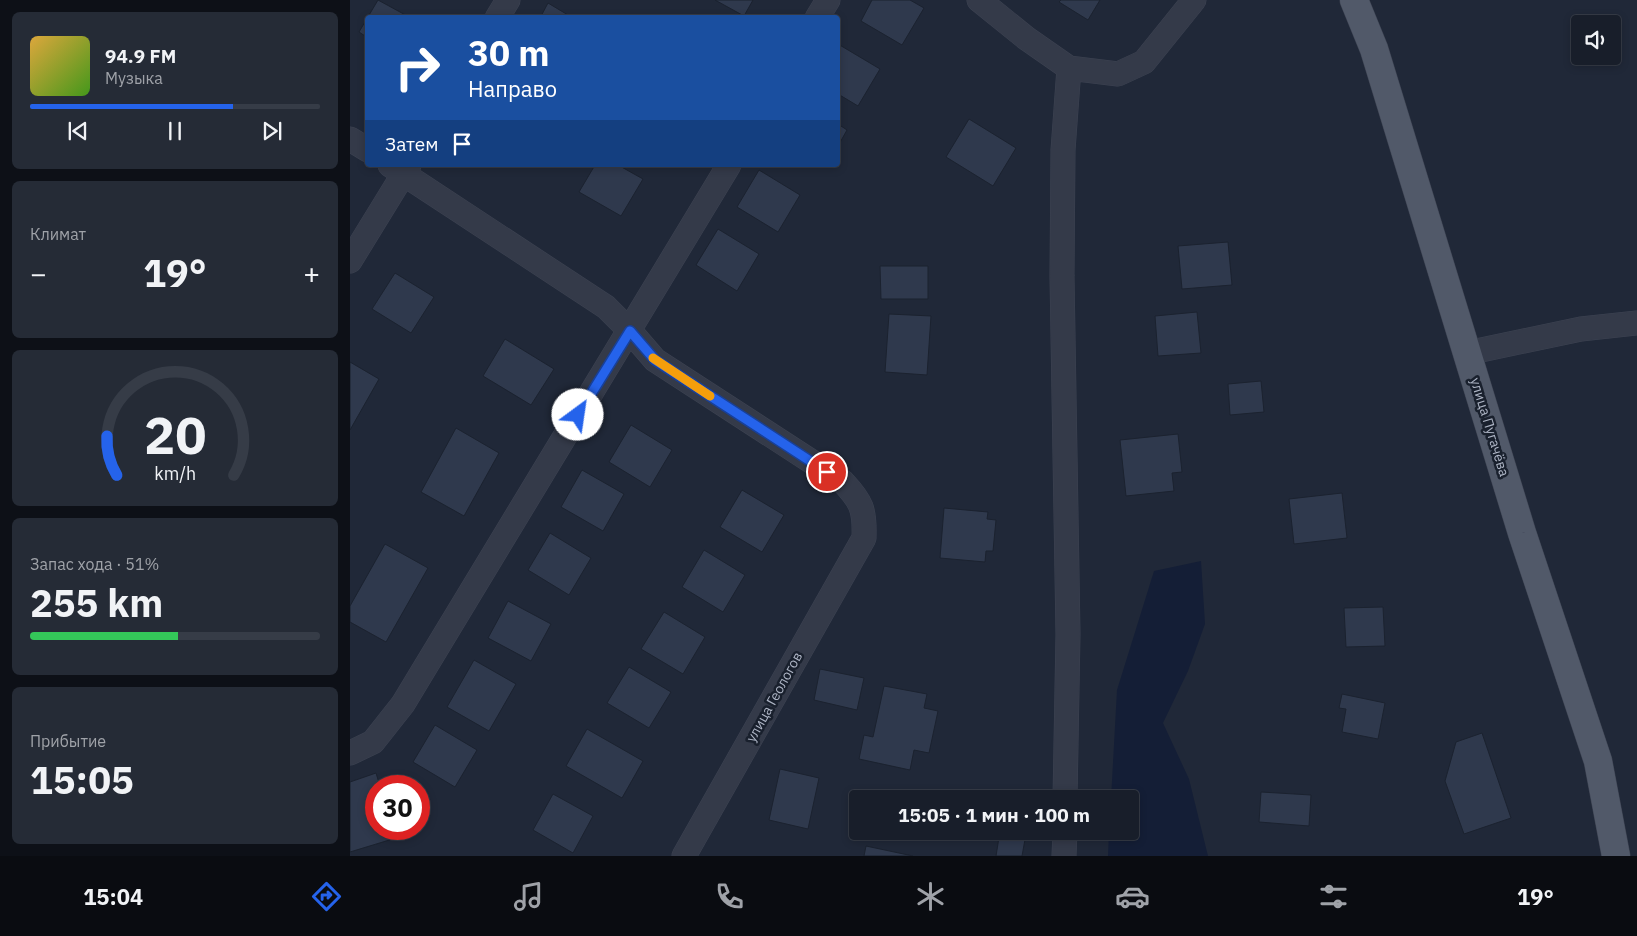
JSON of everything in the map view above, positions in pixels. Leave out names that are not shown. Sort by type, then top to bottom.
[{"type":"main road","name":"улица Пугачёва","points":[[1354,0],[1374,49],[1522,533],[1598,761],[1616,856]]},
{"type":"street","points":[[499,15],[508,0]]},
{"type":"street","points":[[819,15],[828,0]]},
{"type":"street","points":[[978,0],[1026,38],[1069,68],[1118,74],[1144,62],[1194,0]]},
{"type":"street","points":[[1065,790],[1068,634],[1062,179],[1069,68]]},
{"type":"street","points":[[350,139],[365,148]]},
{"type":"street","points":[[350,753],[373,742],[403,704],[728,167]]},
{"type":"street","points":[[350,261],[401,168],[606,307],[630,331]]},
{"type":"street","points":[[1467,353],[1581,328],[1637,323]]},
{"type":"street","name":"улица Геологов","points":[[630,331],[655,360],[843,482],[860,500],[865,518],[864,538],[684,856]]},
{"type":"street","points":[[1064,856],[1065,840]]},
{"type":"water","points":[[1201,561],[1205,624],[1188,671],[1163,723],[1189,779],[1208,856],[1108,856],[1109,840],[1139,840],[1139,790],[1111,790],[1117,690],[1154,571]]},
{"type":"building","points":[[378,0],[406,15],[369,15]]},
{"type":"building","points":[[715,0],[753,0],[745,15]]},
{"type":"building","points":[[872,0],[910,0],[924,8],[902,45],[861,21]]},
{"type":"building","points":[[1061,0],[1100,0],[1088,20],[1059,2]]},
{"type":"building","points":[[548,3],[568,15],[542,15]]},
{"type":"building","points":[[365,22],[365,36],[359,32]]},
{"type":"building","points":[[840,45],[880,69],[858,106],[840,95]]},
{"type":"building","points":[[969,119],[1016,148],[993,186],[946,157]]},
{"type":"building","points":[[840,125],[847,130],[840,142]]},
{"type":"building","points":[[594,167],[622,167],[643,179],[621,216],[579,192]]},
{"type":"building","points":[[759,170],[800,195],[778,232],[737,207]]},
{"type":"building","points":[[718,229],[759,254],[737,291],[696,265]]},
{"type":"building","points":[[1228,242],[1232,285],[1182,289],[1178,246]]},
{"type":"building","points":[[880,266],[928,266],[928,299],[881,299]]},
{"type":"building","points":[[395,273],[434,297],[411,333],[372,309]]},
{"type":"building","points":[[1197,312],[1201,353],[1158,356],[1155,316]]},
{"type":"building","points":[[889,314],[931,316],[927,375],[885,372]]},
{"type":"building","points":[[505,339],[554,369],[531,405],[483,376]]},
{"type":"building","points":[[350,362],[379,379],[350,430]]},
{"type":"building","points":[[1261,381],[1264,412],[1230,415],[1228,384]]},
{"type":"building","points":[[631,425],[672,450],[650,487],[609,462]]},
{"type":"building","points":[[456,428],[499,453],[464,516],[421,492]]},
{"type":"building","points":[[1178,434],[1182,472],[1172,473],[1174,491],[1126,496],[1120,440]]},
{"type":"building","points":[[582,470],[624,494],[603,531],[561,507]]},
{"type":"building","points":[[742,490],[784,515],[762,552],[720,527]]},
{"type":"building","points":[[1342,493],[1347,538],[1294,544],[1289,499]]},
{"type":"building","points":[[944,508],[988,512],[987,519],[996,520],[993,551],[986,551],[985,562],[940,558]]},
{"type":"building","points":[[550,533],[591,558],[569,595],[528,570]]},
{"type":"building","points":[[385,544],[428,568],[386,642],[350,622],[350,606]]},
{"type":"building","points":[[704,550],[745,575],[723,612],[682,587]]},
{"type":"building","points":[[508,601],[551,624],[531,661],[488,638]]},
{"type":"building","points":[[1383,607],[1385,646],[1346,647],[1344,608]]},
{"type":"building","points":[[664,612],[705,637],[683,674],[641,649]]},
{"type":"building","points":[[474,660],[516,684],[489,731],[447,707]]},
{"type":"building","points":[[629,667],[671,692],[649,728],[607,703]]},
{"type":"building","points":[[820,669],[864,678],[857,710],[814,700]]},
{"type":"building","points":[[884,686],[927,694],[924,708],[938,711],[929,753],[914,750],[910,770],[859,759],[864,735],[873,737]]},
{"type":"building","points":[[1342,694],[1385,703],[1378,739],[1342,732],[1346,709],[1339,708]]},
{"type":"building","points":[[435,725],[477,750],[455,787],[413,762]]},
{"type":"building","points":[[587,729],[643,761],[622,798],[566,766]]},
{"type":"building","points":[[1482,733],[1511,818],[1464,834],[1445,781],[1456,742]]},
{"type":"building","points":[[780,769],[819,778],[808,829],[769,820]]},
{"type":"building","points":[[365,777],[365,840],[389,840],[350,852],[350,782]]},
{"type":"building","points":[[1261,792],[1311,795],[1309,826],[1259,822]]},
{"type":"building","points":[[553,794],[593,816],[573,853],[533,830]]},
{"type":"building","points":[[999,840],[1025,840],[1022,856],[996,856]]},
{"type":"building","points":[[866,846],[913,856],[864,856]]},
{"type":"slow traffic","points":[[653,358],[710,396]]},
{"type":"route","points":[[578,415],[630,331],[655,360],[827,472]]}]
